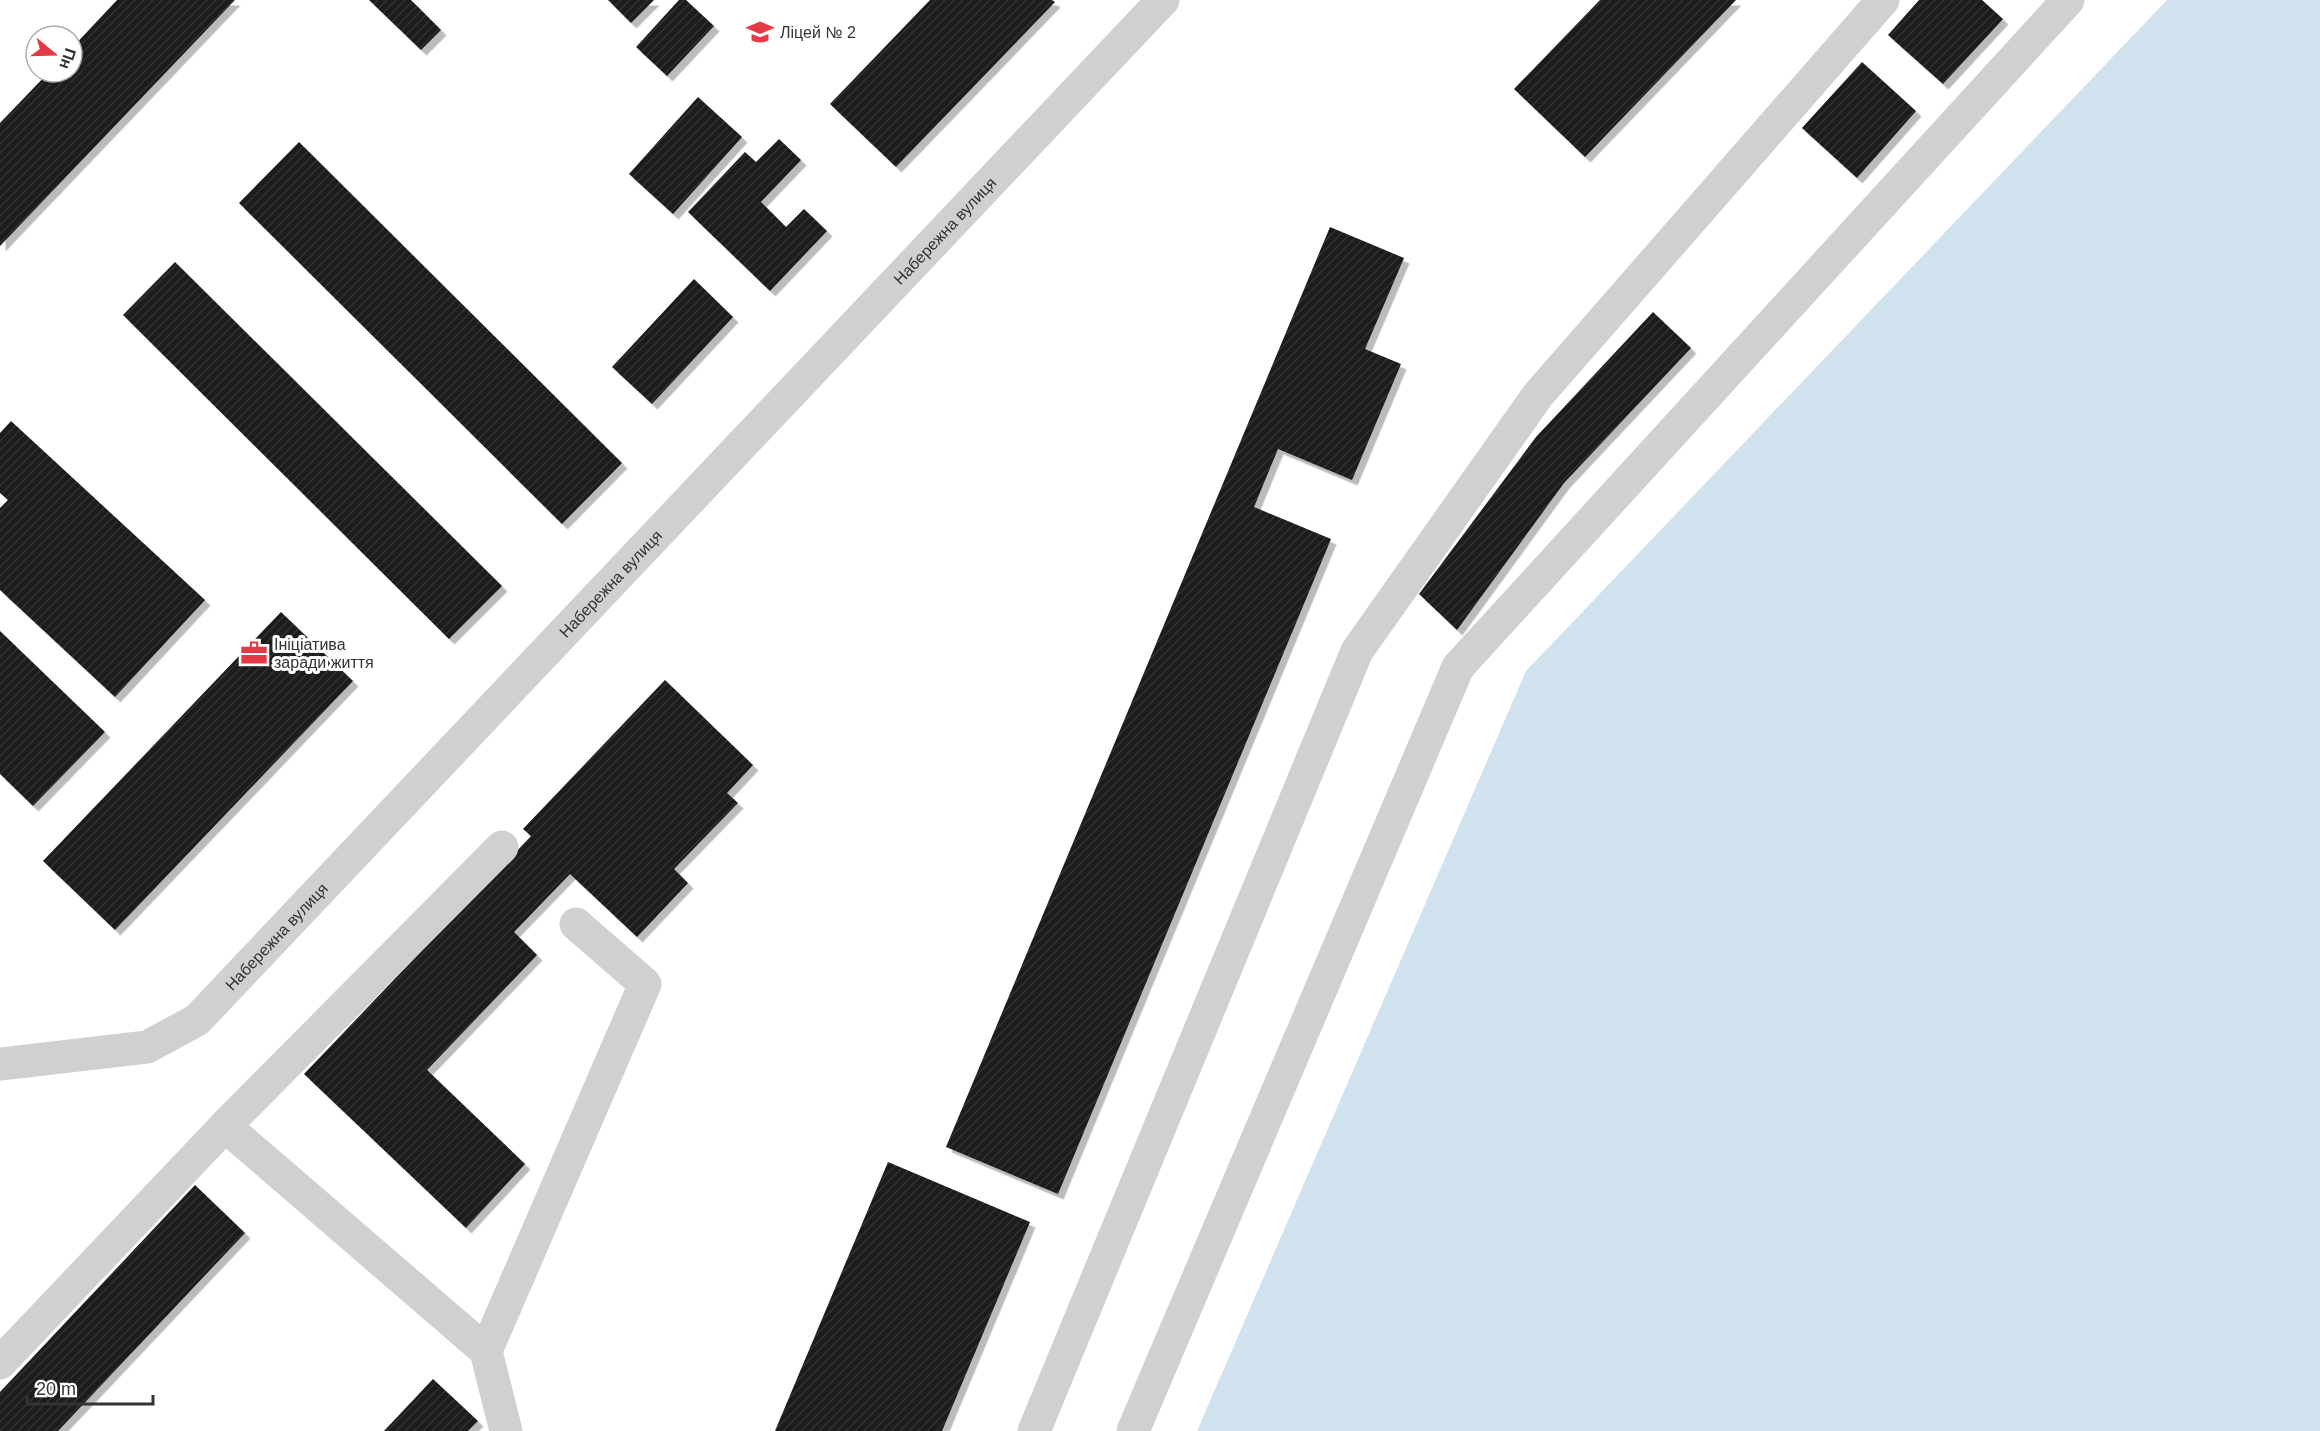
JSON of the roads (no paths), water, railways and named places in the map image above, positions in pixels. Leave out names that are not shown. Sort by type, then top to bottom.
[{"type":"street","name":"Набережна вулиця","points":[[0,1064],[147,1047],[196,1020],[1163,0]]},
{"type":"street","points":[[1034,1431],[1357,651],[1538,394],[1883,0]]},
{"type":"street","points":[[1133,1431],[1458,667],[2068,0]]},
{"type":"street","points":[[0,1363],[225,1126],[502,847]]},
{"type":"street","points":[[486,1351],[645,984],[576,924]]},
{"type":"street","points":[[225,1126],[486,1351],[506,1431]]},
{"type":"water","points":[[2167,0],[2320,0],[2320,1431],[1197,1431],[1526,671]]},
{"type":"place","name":"Ліцей № 2","points":[[760,32]]},
{"type":"place","name":"Ініціатива заради життя","points":[[254,653]]}]
